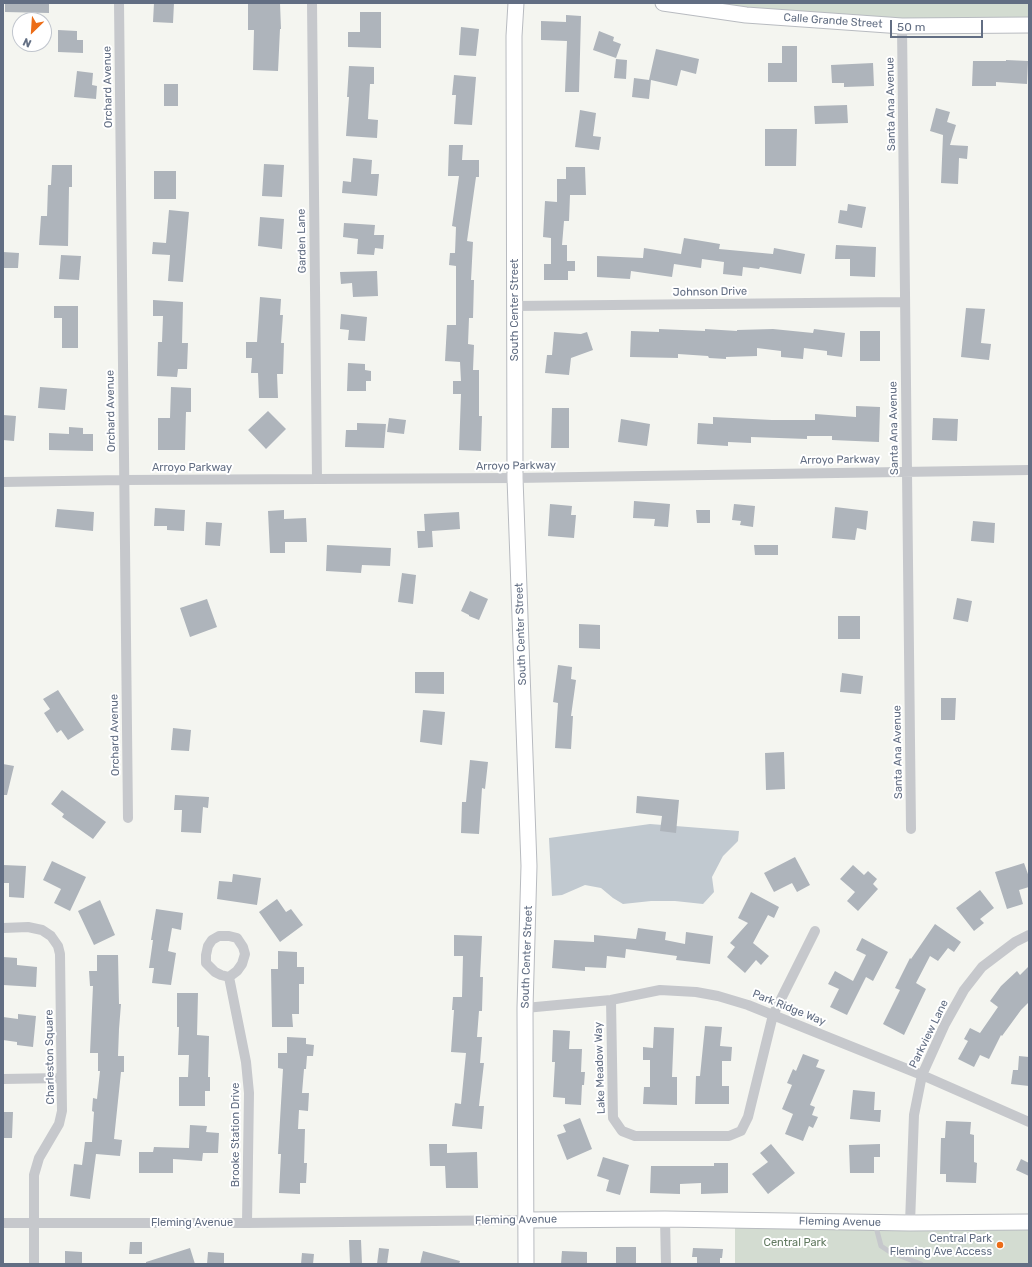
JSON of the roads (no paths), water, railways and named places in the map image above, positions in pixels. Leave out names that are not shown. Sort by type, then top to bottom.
[{"type":"street","name":"Orchard Avenue","points":[[119,3],[123,480],[128,818]]},
{"type":"street","name":"Garden Lane","points":[[312,3],[317,479]]},
{"type":"street","name":"South Center Street","points":[[516,3],[514,36],[515,478],[529,866],[525,1008],[526,1264]]},
{"type":"street","name":"Calle Grande Street","points":[[663,3],[746,15],[902,26],[1029,25]]},
{"type":"street","name":"Santa Ana Avenue","points":[[902,26],[911,829]]},
{"type":"street","name":"Johnson Drive","points":[[515,306],[905,302]]},
{"type":"street","name":"Arroyo Parkway","points":[[3,482],[515,478],[1029,470]]},
{"type":"street","name":"Charleston Square","points":[[3,928],[28,927],[42,930],[51,936],[58,946],[60,954],[62,1111],[60,1124],[39,1158],[34,1175],[34,1264]]},
{"type":"street","name":"Lake Meadow Way","points":[[611,1000],[613,1118],[622,1131],[635,1136],[729,1136],[741,1130],[748,1117],[773,1014],[815,931]]},
{"type":"street","name":"Parkview Lane","points":[[910,1223],[914,1115],[922,1075],[964,990],[982,967],[1015,942],[1029,935]]},
{"type":"street","name":"Brooke Station Drive","points":[[229,977],[246,1062],[250,1093],[247,1223]]},
{"type":"street","name":"Park Ridge Way","points":[[525,1008],[611,1000],[660,990],[696,992],[718,996],[748,1004],[773,1014],[922,1075],[1029,1122]]},
{"type":"street","points":[[3,1079],[61,1078]]},
{"type":"street","points":[[665,1219],[666,1264]]},
{"type":"street","name":"Fleming Avenue","points":[[3,1223],[247,1223],[665,1219],[910,1223],[1029,1222]]},
{"type":"lane","points":[[875,1222],[881,1246],[890,1252],[921,1264]]},
{"type":"place","name":"Central Park Fleming Ave Access","points":[[1000,1245]]},
{"type":"park label","name":"Central Park","points":[[795,1243]]}]
